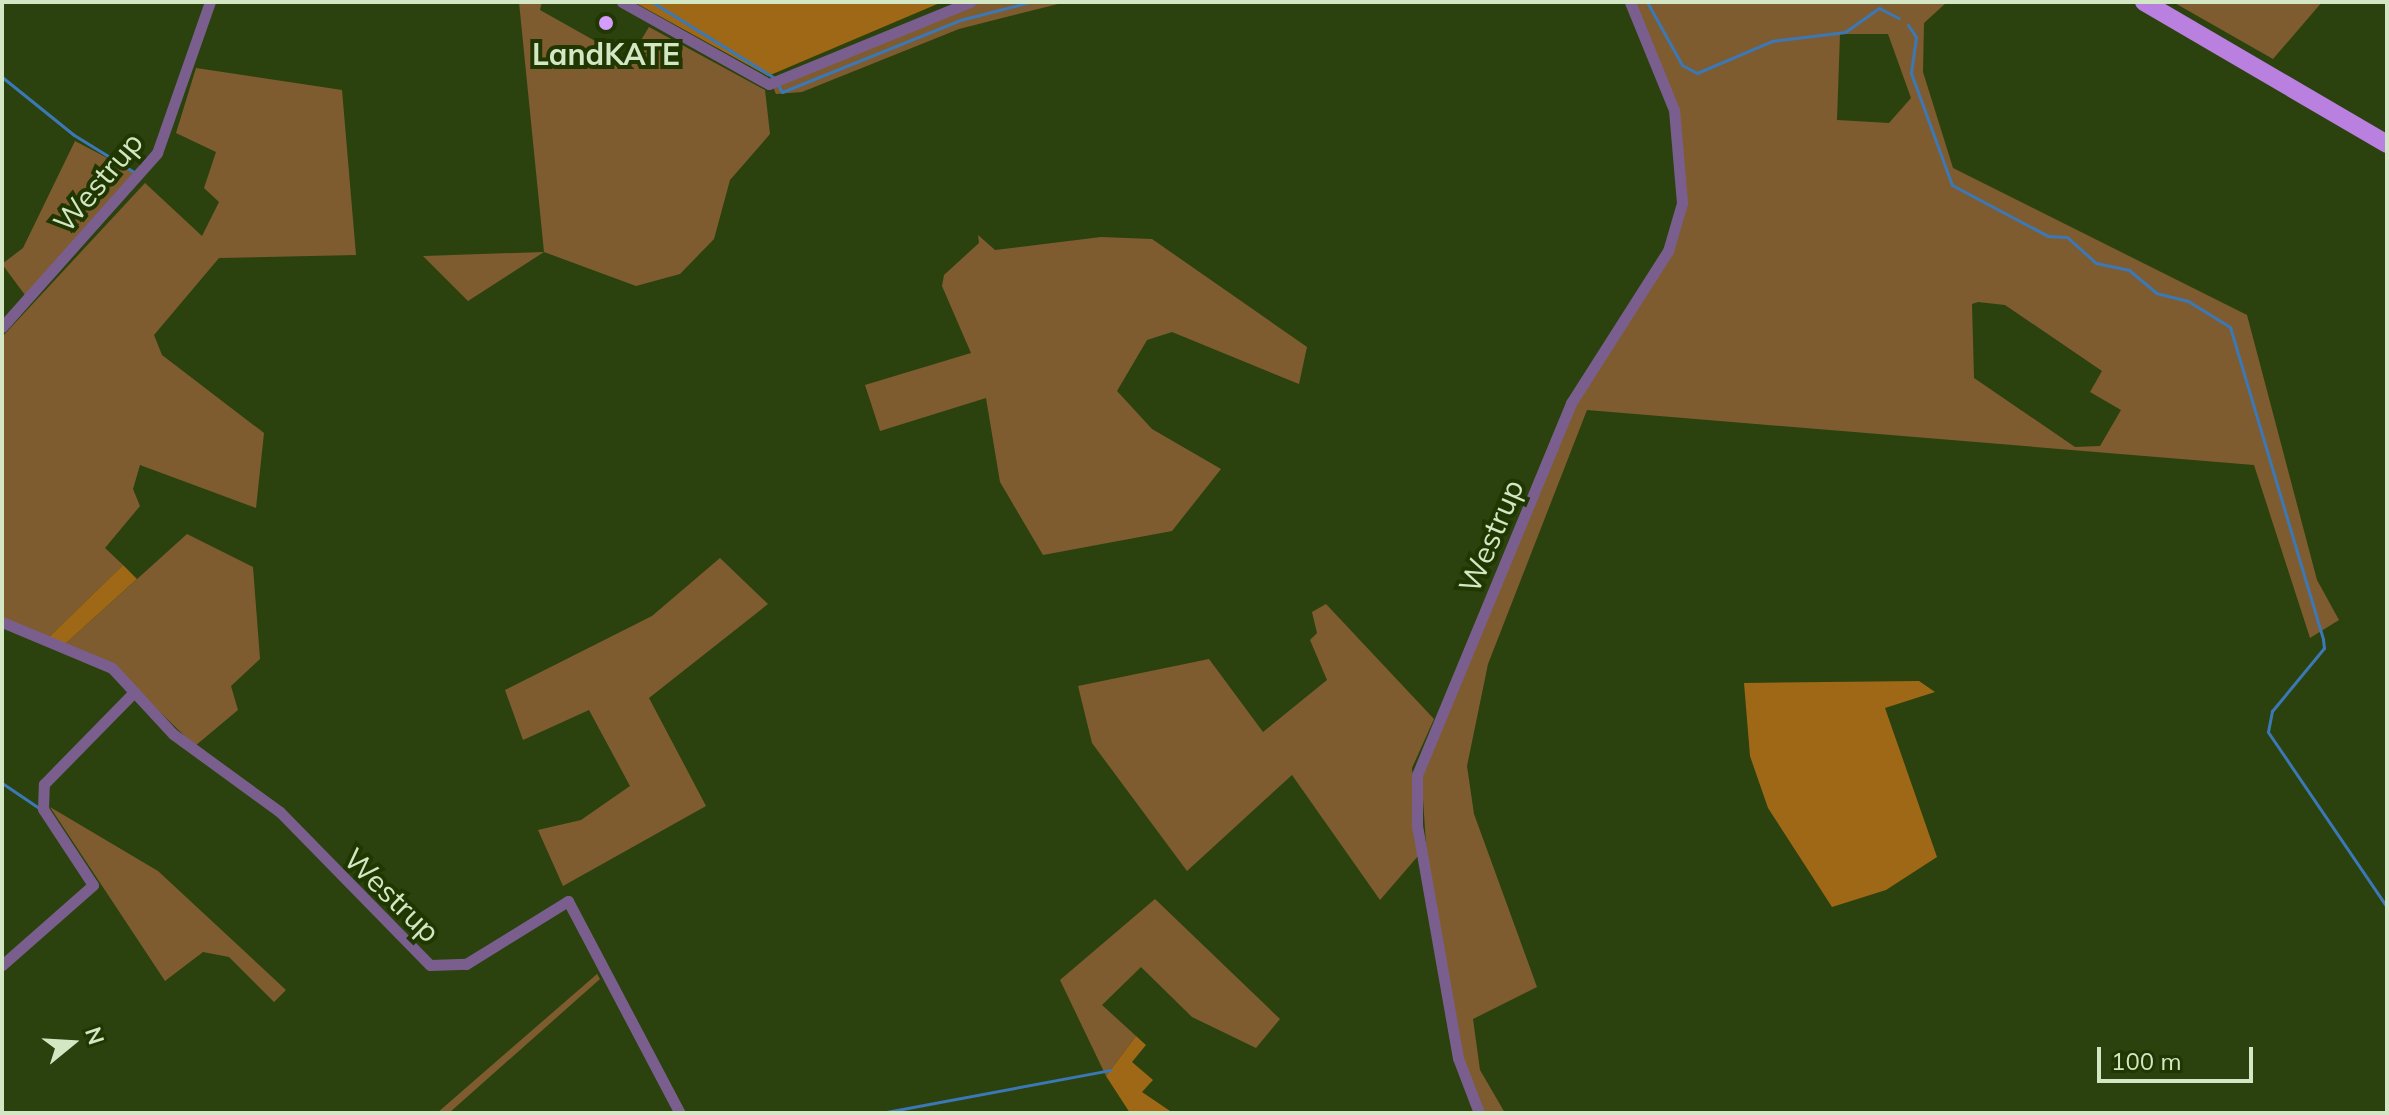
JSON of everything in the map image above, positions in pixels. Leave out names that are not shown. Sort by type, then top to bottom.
[{"type":"main road","points":[[2144,2],[2387,144]]},
{"type":"street","name":"Westrup","points":[[2,327],[157,153],[210,2]]},
{"type":"street","points":[[622,2],[769,84],[970,2]]},
{"type":"street","name":"Westrup","points":[[1479,1113],[1453,1031],[1417,826],[1417,775],[1571,403],[1668,251],[1682,203],[1674,110],[1630,2]]},
{"type":"street","name":"Westrup","points":[[2,622],[100,662],[134,692],[173,734],[280,812],[430,965],[466,964],[568,901],[680,1113]]},
{"type":"street","points":[[2,965],[93,885],[43,809],[44,784],[134,692]]},
{"type":"shaded area","points":[[519,2],[542,2],[540,10],[629,60],[649,27],[765,90],[770,134],[730,180],[714,239],[680,274],[636,286],[544,252]]},
{"type":"shaded area","points":[[634,2],[942,2],[768,76]]},
{"type":"shaded area","points":[[976,2],[1066,2],[959,29],[802,92],[776,94],[772,85]]},
{"type":"shaded area","points":[[1633,2],[1947,2],[1924,23],[1923,72],[1953,168],[2247,315],[2317,580],[2339,620],[2310,638],[2254,465],[1587,410],[1488,664],[1467,766],[1474,814],[1537,987],[1473,1019],[1480,1070],[1505,1113],[1481,1113],[1460,1058],[1427,858],[1421,770],[1573,406],[1671,251],[1686,202],[1678,109]],"holes":[[[1840,34],[1888,34],[1911,98],[1889,123],[1837,120]],[[1972,304],[2005,305],[2102,371],[2090,392],[2121,410],[2100,446],[2075,447],[1974,378]]]},
{"type":"shaded area","points":[[2173,2],[2322,2],[2273,59]]},
{"type":"shaded area","points":[[196,68],[342,90],[356,255],[219,258],[154,335],[162,355],[264,433],[256,508],[140,465],[133,489],[140,506],[105,548],[123,565],[48,638],[2,619],[2,337],[145,183],[202,236],[219,202],[204,188],[216,152],[176,133]]},
{"type":"shaded area","points":[[75,141],[134,172],[25,295],[2,264],[23,248]]},
{"type":"shaded area","points":[[978,235],[995,250],[1101,237],[1152,239],[1307,347],[1299,384],[1172,332],[1147,340],[1117,391],[1152,429],[1221,469],[1172,531],[1043,555],[1000,482],[986,398],[880,431],[865,385],[971,353],[942,286],[944,275],[979,243]]},
{"type":"shaded area","points":[[544,252],[468,301],[423,256]]},
{"type":"shaded area","points":[[187,534],[253,567],[260,659],[231,686],[238,710],[195,746],[136,689],[64,645]]},
{"type":"shaded area","points":[[720,558],[768,604],[649,698],[706,806],[563,886],[538,830],[581,820],[630,786],[589,710],[523,740],[505,690],[652,616]]},
{"type":"shaded area","points":[[123,565],[137,579],[64,645],[48,638]]},
{"type":"shaded area","points":[[1326,604],[1434,719],[1412,768],[1418,856],[1380,900],[1292,775],[1187,871],[1092,743],[1078,686],[1209,659],[1263,732],[1327,680],[1310,640],[1317,633],[1312,612]]},
{"type":"shaded area","points":[[1919,681],[1935,692],[1885,708],[1937,857],[1886,890],[1832,907],[1768,808],[1750,756],[1744,683]]},
{"type":"shaded area","points":[[50,807],[158,871],[286,990],[274,1002],[229,957],[203,952],[165,981]]},
{"type":"shaded area","points":[[1155,899],[1280,1019],[1256,1048],[1192,1017],[1141,967],[1102,1005],[1136,1036],[1106,1076],[1060,980]]},
{"type":"shaded area","points":[[597,974],[600,979],[449,1113],[437,1113]]},
{"type":"shaded area","points":[[1136,1036],[1146,1045],[1132,1062],[1153,1080],[1142,1092],[1173,1113],[1130,1113],[1106,1076]]},
{"type":"waterway","points":[[652,2],[773,77]]},
{"type":"waterway","points":[[778,85],[782,92],[960,20],[1030,2]]},
{"type":"waterway","points":[[1647,2],[1682,65],[1697,73],[1772,41],[1845,32],[1879,8],[1899,18]]},
{"type":"waterway","points":[[1908,25],[1916,37],[1911,73],[1952,185],[2048,236],[2067,237],[2096,263],[2129,270],[2156,293],[2188,301],[2230,327],[2324,648],[2272,711],[2268,732],[2387,907]]},
{"type":"waterway","points":[[2,77],[74,135],[134,172]]},
{"type":"waterway","points":[[2,783],[39,808]]},
{"type":"waterway","points":[[881,1113],[1110,1070]]},
{"type":"place","name":"LandKATE","points":[[606,23]]}]
